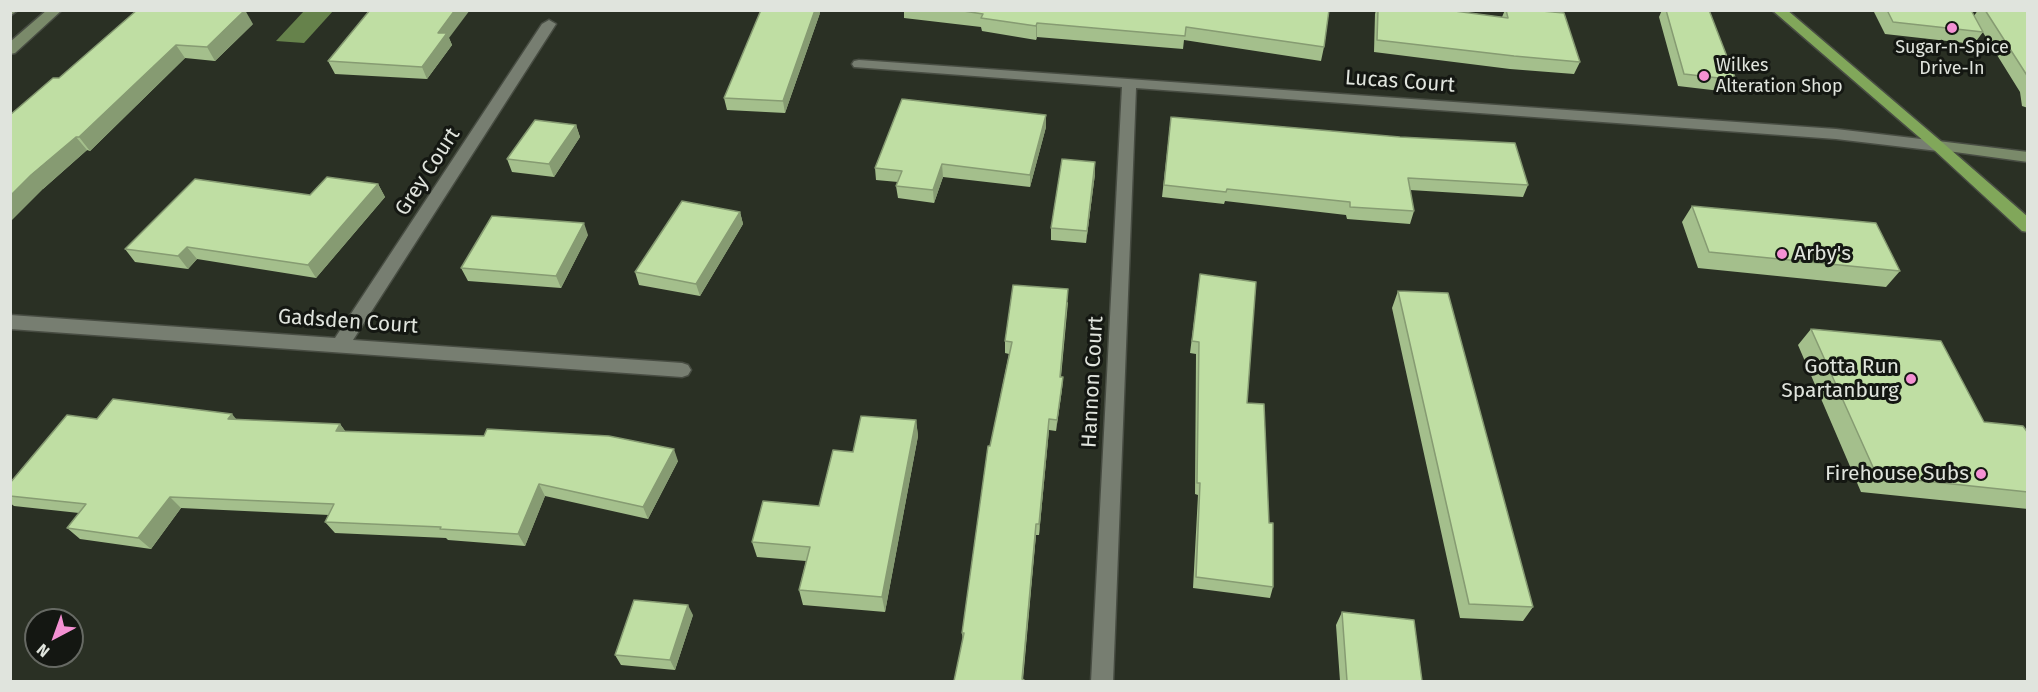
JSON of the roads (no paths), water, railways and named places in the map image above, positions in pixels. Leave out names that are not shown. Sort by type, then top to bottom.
[{"type":"highway","points":[[1778,10],[1938,146],[2028,227]]},
{"type":"street","points":[[10,50],[56,10]]},
{"type":"street","name":"Grey Court","points":[[341,344],[549,24]]},
{"type":"street","name":"Lucas Court","points":[[859,64],[1836,135],[1938,146]]},
{"type":"street","name":"Hannon Court","points":[[1102,681],[1129,84]]},
{"type":"street","points":[[1938,146],[2028,157]]},
{"type":"street","name":"Gadsden Court","points":[[10,322],[682,370]]},
{"type":"place","name":"Sugar-n-Spice Drive-In","points":[[1952,28]]},
{"type":"place","name":"Wilkes Alteration Shop","points":[[1704,76]]},
{"type":"place","name":"Arby's","points":[[1782,254]]},
{"type":"place","name":"Gotta Run Spartanburg","points":[[1911,379]]},
{"type":"place","name":"Firehouse Subs","points":[[1981,474]]}]
